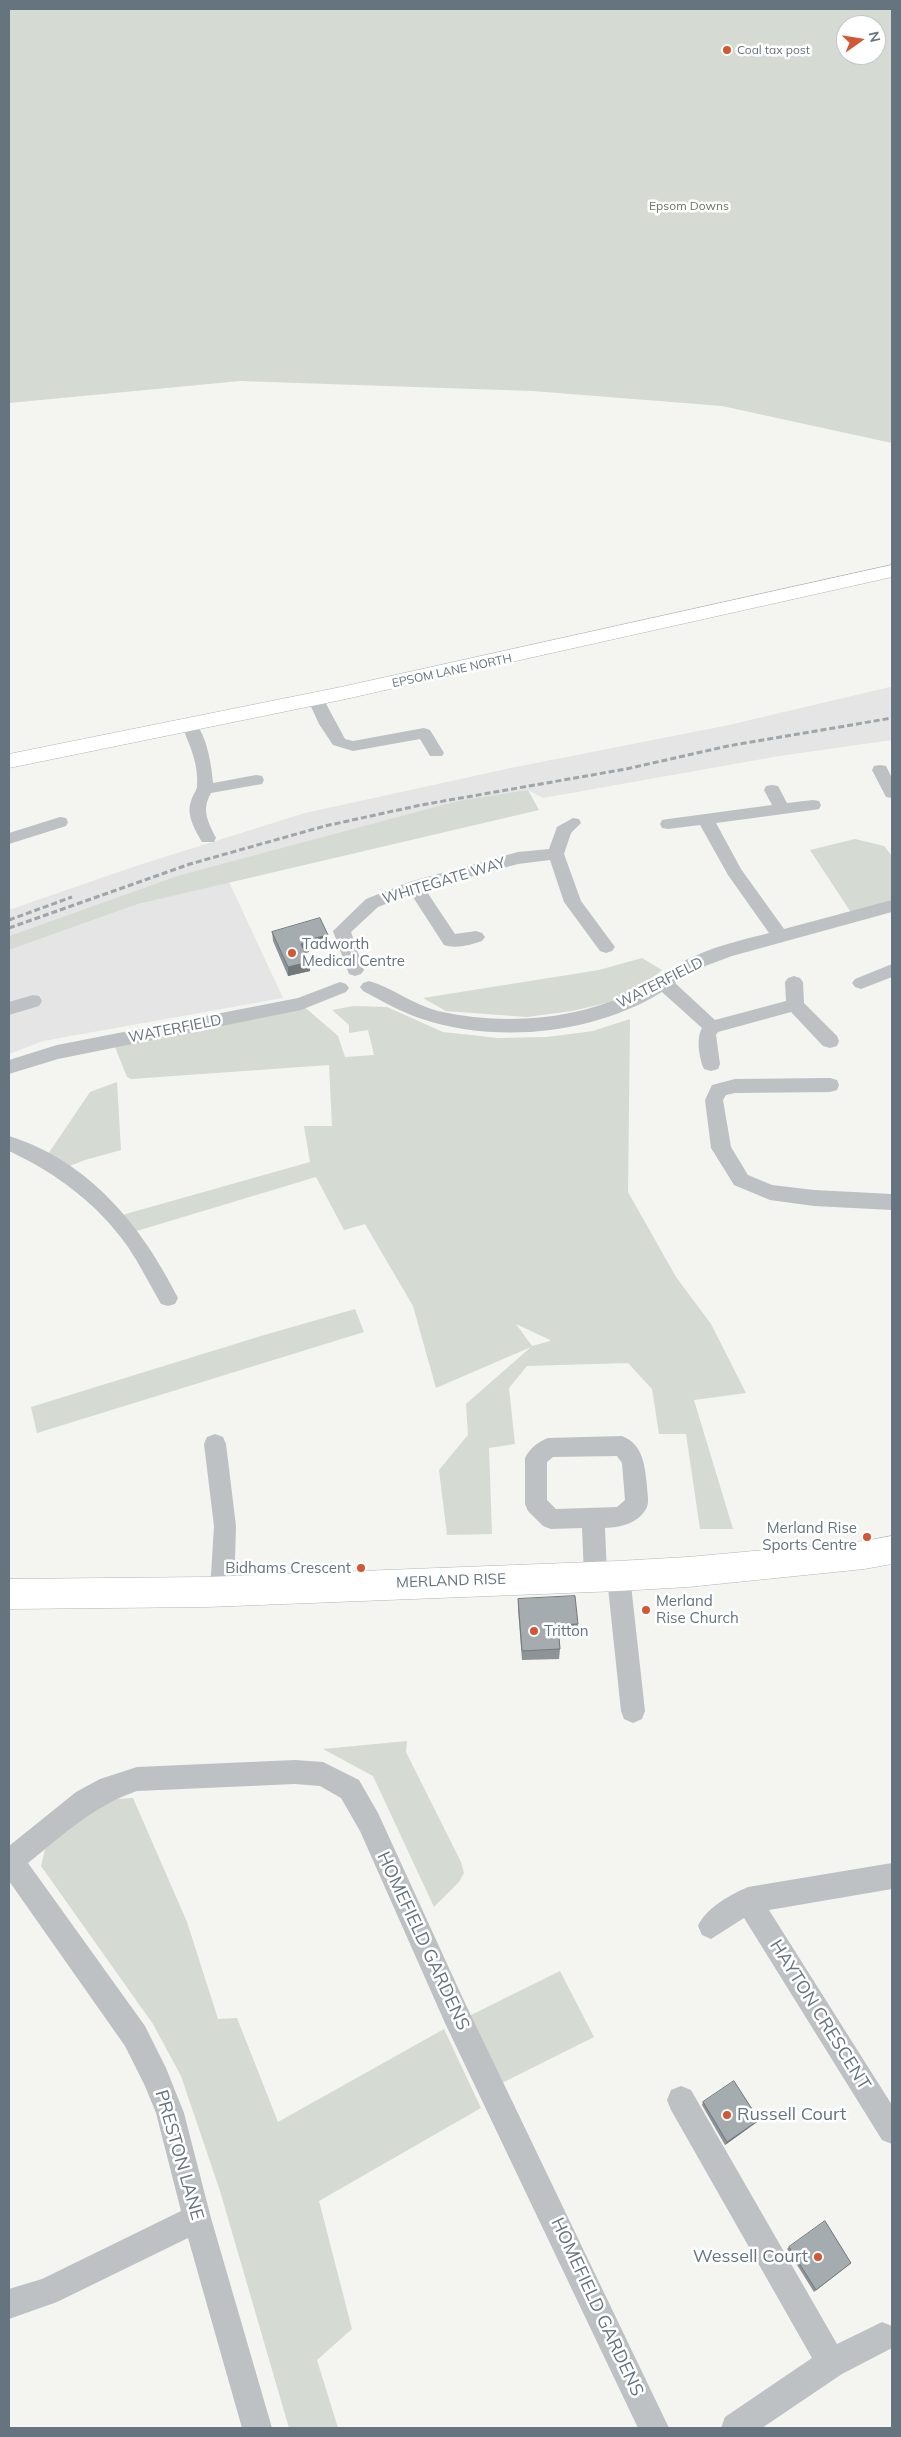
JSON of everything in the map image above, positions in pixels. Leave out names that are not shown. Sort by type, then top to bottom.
[{"type":"main road","name":"EPSOM LANE NORTH","points":[[9,761],[190,726],[537,653],[892,571]]},
{"type":"main road","name":"MERLAND RISE","points":[[9,1594],[222,1591],[695,1572],[864,1555],[892,1550]]},
{"type":"street","points":[[316,700],[327,724],[340,742],[353,746],[424,733],[436,753]]},
{"type":"street","points":[[190,726],[203,759],[205,789],[199,797],[196,812],[208,838]]},
{"type":"street","points":[[880,770],[892,793]]},
{"type":"street","points":[[205,789],[256,780]]},
{"type":"street","points":[[772,790],[783,810]]},
{"type":"street","points":[[668,824],[813,805]]},
{"type":"street","points":[[705,819],[734,872],[781,937]]},
{"type":"street","points":[[9,838],[60,822]]},
{"type":"street","points":[[573,823],[563,830],[556,854],[573,902],[606,947]]},
{"type":"street","name":"WHITEGATE WAY","points":[[355,970],[342,930],[372,903],[415,886],[518,858],[556,854]]},
{"type":"street","points":[[415,886],[450,941],[476,937]]},
{"type":"street","name":"WATERFIELD","points":[[369,987],[438,1017],[484,1024],[530,1024],[569,1019],[605,1011],[634,999],[702,961],[741,947],[889,910]]},
{"type":"street","points":[[355,970],[369,976],[371,979],[369,987],[354,993],[340,988],[339,978],[346,972],[355,970]]},
{"type":"street","points":[[861,983],[892,970]]},
{"type":"street","points":[[794,982],[795,1005],[830,1041]]},
{"type":"street","points":[[664,983],[712,1027]]},
{"type":"street","name":"WATERFIELD","points":[[9,1067],[57,1052],[301,1004],[340,988]]},
{"type":"street","points":[[9,1009],[33,1001]]},
{"type":"street","points":[[711,1064],[706,1035],[712,1027],[795,1005]]},
{"type":"street","points":[[830,1084],[734,1086],[719,1090],[714,1100],[721,1148],[741,1180],[770,1192],[814,1198],[892,1202]]},
{"type":"street","points":[[9,1143],[62,1170],[87,1189],[130,1233],[168,1298]]},
{"type":"street","points":[[215,1444],[226,1526],[222,1591]]},
{"type":"street","points":[[622,1446],[633,1460],[637,1504],[621,1517],[593,1518],[551,1518],[536,1504],[536,1458],[548,1448],[622,1446]]},
{"type":"street","points":[[593,1518],[607,1576],[633,1711]]},
{"type":"street","name":"HOMEFIELD GARDENS","points":[[9,1860],[84,1801],[109,1788],[137,1779],[295,1772],[323,1774],[350,1789],[369,1822],[455,2012],[654,2428]]},
{"type":"street","name":"PRESTON LANE","points":[[9,1860],[135,2036],[170,2113],[197,2218],[257,2428]]},
{"type":"street","points":[[711,1926],[748,1900],[892,1876]]},
{"type":"street","name":"HAYTON CRESCENT","points":[[748,1900],[892,2130]]},
{"type":"street","points":[[681,2100],[831,2362]]},
{"type":"street","points":[[9,2304],[47,2292],[197,2218]]},
{"type":"street","points":[[736,2428],[831,2362],[882,2337]]},
{"type":"shaded area","points":[[890,687],[892,689],[892,740],[779,756],[543,798],[528,790],[177,876],[9,936],[9,910],[136,866],[305,813],[511,768],[729,725]]},
{"type":"shaded area","points":[[229,882],[283,998],[43,1041],[9,1054],[9,950],[138,904]]},
{"type":"green space","name":"Epsom Downs","points":[[9,9],[892,9],[892,443],[722,406],[533,391],[240,381],[9,403]]},
{"type":"green space","points":[[528,790],[539,810],[138,904],[9,950],[9,936],[177,876],[458,801]]},
{"type":"green space","points":[[855,839],[884,846],[892,856],[892,905],[854,917],[810,850]]},
{"type":"green space","points":[[642,958],[662,970],[639,989],[611,1002],[572,1011],[527,1017],[446,1011],[423,998],[599,970]]},
{"type":"green space","points":[[301,1004],[338,1036],[345,1057],[374,1055],[368,1030],[349,1033],[349,1025],[332,1010],[353,1006],[387,1007],[443,1032],[498,1038],[547,1037],[593,1031],[630,1019],[628,1192],[676,1277],[711,1324],[746,1393],[694,1400],[733,1529],[700,1529],[686,1434],[659,1434],[652,1389],[628,1363],[527,1366],[509,1388],[515,1444],[489,1448],[492,1534],[447,1535],[439,1470],[468,1435],[466,1404],[531,1347],[436,1388],[413,1306],[365,1224],[344,1230],[316,1177],[130,1233],[115,1217],[310,1162],[304,1126],[332,1126],[329,1065],[131,1079],[127,1077],[115,1047]],"holes":[[[516,1324],[550,1340],[532,1346]]]},
{"type":"green space","points":[[117,1082],[121,1150],[85,1160],[62,1169],[44,1160],[90,1092]]},
{"type":"green space","points":[[355,1309],[364,1332],[37,1433],[31,1407]]},
{"type":"green space","points":[[407,1741],[406,1752],[461,1862],[464,1873],[459,1882],[434,1907],[373,1776],[323,1749]]},
{"type":"green space","points":[[133,1798],[187,1922],[218,2019],[237,2018],[278,2122],[444,2029],[481,2108],[319,2201],[352,2329],[317,2360],[338,2428],[289,2428],[220,2191],[181,2076],[153,2024],[41,1866],[50,1829],[85,1801]]},
{"type":"green space","points":[[560,1971],[594,2037],[492,2088],[459,2021]]},
{"type":"building","name":"Tadworth Medical Centre","points":[[320,918],[328,935],[307,940],[308,942],[301,944],[309,962],[288,967],[272,932]]},
{"type":"building","name":"Tritton","points":[[575,1596],[578,1624],[558,1625],[560,1649],[522,1651],[518,1599]]},
{"type":"building","name":"Russell Court","points":[[734,2081],[759,2120],[727,2142],[703,2102]]},
{"type":"building","name":"Wessell Court","points":[[825,2221],[851,2263],[816,2290],[789,2247]]},
{"type":"railway","points":[[9,928],[190,864],[325,826],[421,805],[626,769],[728,746],[892,718]]},
{"type":"railway","points":[[9,920],[72,897]]},
{"type":"place","name":"Coal tax post","points":[[727,50]]},
{"type":"place","name":"Tadworth Medical Centre","points":[[292,953]]},
{"type":"place","name":"Merland Rise Sports Centre","points":[[867,1537]]},
{"type":"place","name":"Bidhams Crescent","points":[[361,1568]]},
{"type":"place","name":"Merland Rise Church","points":[[646,1610]]},
{"type":"place","name":"Tritton","points":[[534,1631]]},
{"type":"place","name":"Russell Court","points":[[727,2115]]},
{"type":"place","name":"Wessell Court","points":[[818,2257]]}]
